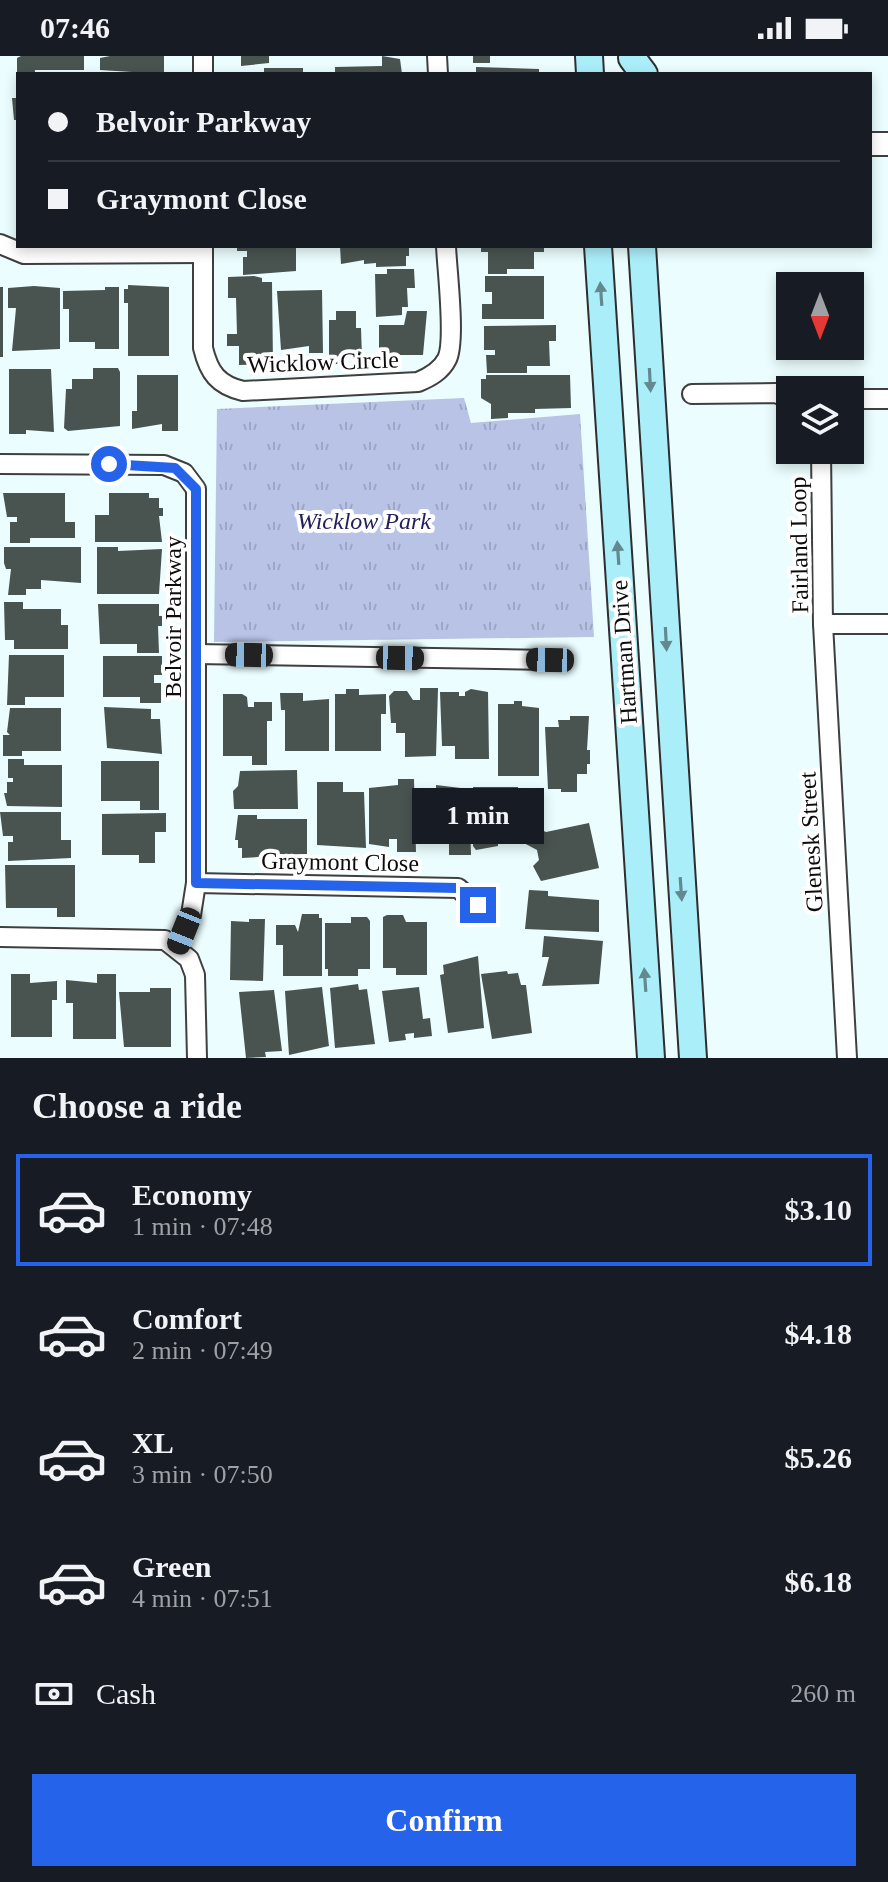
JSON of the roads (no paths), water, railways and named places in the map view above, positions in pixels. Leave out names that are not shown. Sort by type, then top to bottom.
[{"type":"main road","name":"Hartman Drive","points":[[598,248],[651,1058]]},
{"type":"main road","name":"Hartman Drive","points":[[642,248],[693,1058]]},
{"type":"street","points":[[0,244],[24,254],[203,249]]},
{"type":"street","name":"Wicklow Circle","points":[[203,249],[203,348],[207,363],[214,377],[227,387],[243,391],[418,382],[432,376],[442,367],[450,345],[446,248]]},
{"type":"street","points":[[692,394],[776,393]]},
{"type":"street","points":[[864,399],[888,399]]},
{"type":"street","name":"Belvoir Parkway","points":[[0,464],[164,465],[184,473],[196,489],[196,883],[191,915],[177,948]]},
{"type":"street","name":"Fairland Loop","points":[[821,464],[823,624],[888,624]]},
{"type":"street","name":"Glenesk Street","points":[[823,624],[847,1058]]},
{"type":"street","points":[[196,654],[550,660]]},
{"type":"street","name":"Graymont Close","points":[[196,883],[458,888],[478,905]]},
{"type":"street","points":[[0,937],[152,938],[177,948],[189,959],[195,975],[197,1058]]},
{"type":"park label","name":"Wicklow Park","points":[[364,521]]}]
